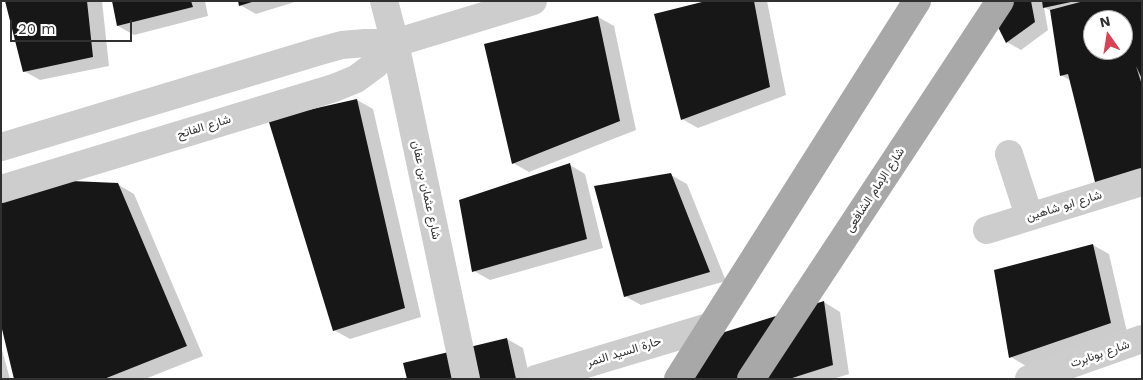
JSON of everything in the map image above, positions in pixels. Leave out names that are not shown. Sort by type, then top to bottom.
[{"type":"main road","points":[[678,379],[917,1]]},
{"type":"main road","name":"شارع الإمام الشافعى","points":[[751,379],[1000,1]]},
{"type":"street","name":"شارع عثمان بن عفان","points":[[384,1],[395,43],[466,379]]},
{"type":"street","points":[[1,147],[320,51],[342,45],[395,43],[532,1]]},
{"type":"street","name":"شارع الفاتح","points":[[1,189],[334,88],[356,79],[375,65],[395,43]]},
{"type":"street","points":[[1009,154],[1029,216]]},
{"type":"street","name":"شارع ابو شاهين","points":[[986,230],[1142,182]]},
{"type":"street","name":"حارة السيد النمر","points":[[536,379],[712,326]]},
{"type":"street","name":"شارع بونابرت","points":[[1029,379],[1142,340]]},
{"type":"building","points":[[5,1],[87,1],[93,57],[23,72]]},
{"type":"building","points":[[112,1],[191,1],[193,7],[117,26]]},
{"type":"building","points":[[238,1],[252,1],[252,2],[239,6]]},
{"type":"building","points":[[706,1],[754,1],[770,87],[681,120],[654,14]]},
{"type":"building","points":[[985,1],[1031,1],[1035,22],[1006,43]]},
{"type":"building","points":[[1042,1],[1071,1],[1071,2],[1043,8]]},
{"type":"building","points":[[1084,1],[1142,1],[1142,79],[1136,66],[1142,85],[1142,171],[1096,186],[1068,74],[1060,76],[1050,10]]},
{"type":"building","points":[[598,16],[620,121],[512,164],[484,44]]},
{"type":"building","points":[[357,99],[405,308],[333,331],[268,119]]},
{"type":"building","points":[[570,163],[587,239],[472,272],[459,200]]},
{"type":"building","points":[[671,173],[710,272],[624,297],[594,186]]},
{"type":"building","points":[[1,178],[118,183],[187,346],[104,379],[14,379],[1,325]]},
{"type":"building","points":[[1093,244],[1111,323],[1009,358],[994,270]]},
{"type":"building","points":[[824,301],[833,365],[789,379],[688,379],[683,345]]},
{"type":"building","points":[[507,338],[516,379],[407,379],[403,363]]}]
